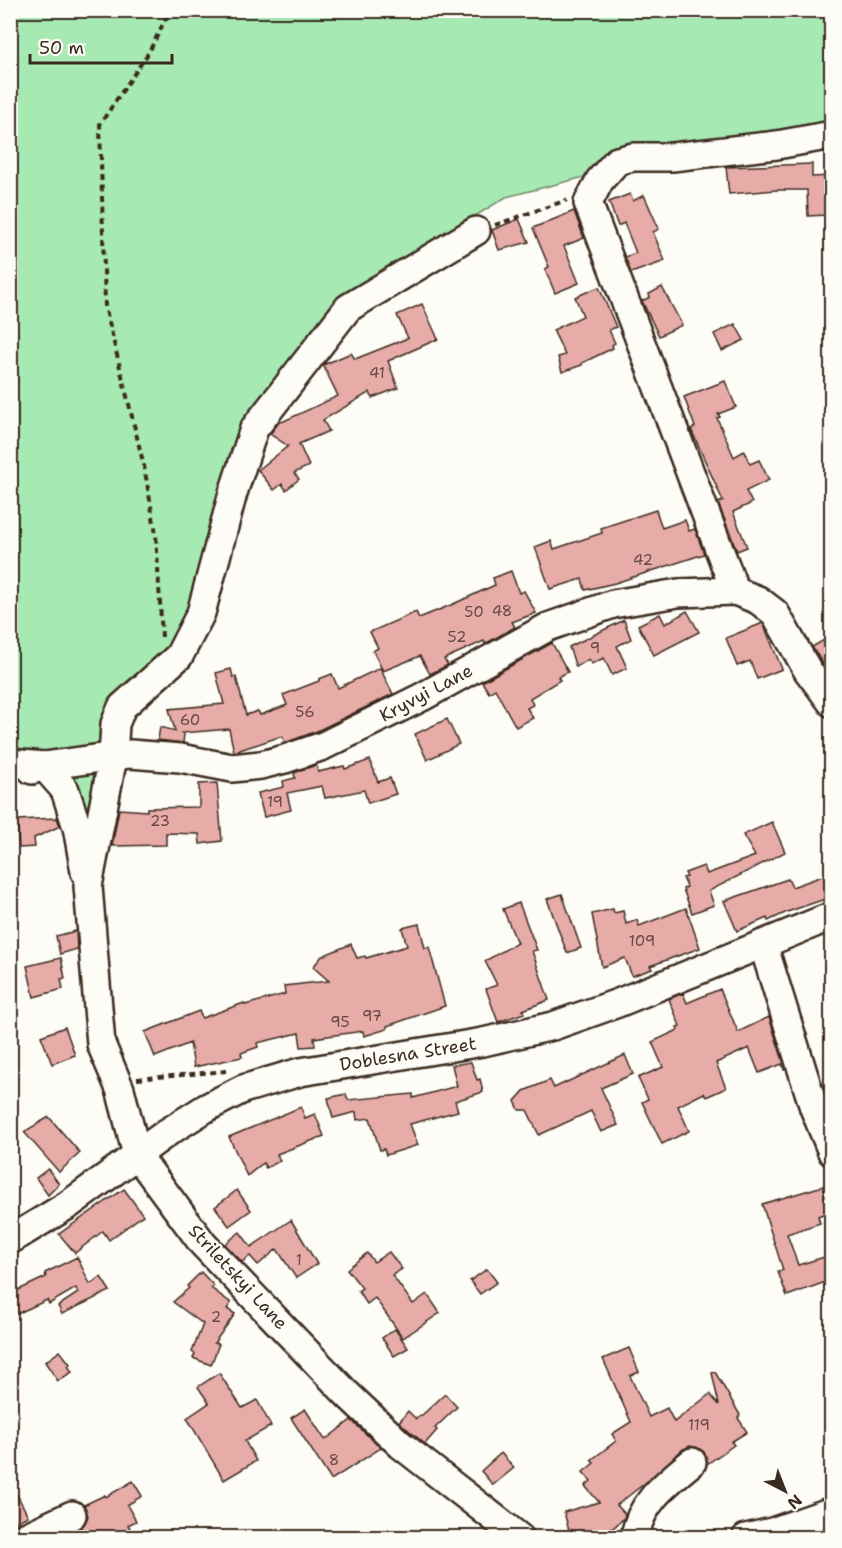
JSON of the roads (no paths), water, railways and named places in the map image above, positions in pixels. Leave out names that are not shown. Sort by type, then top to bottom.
[{"type":"street","points":[[735,591],[588,202],[600,180],[617,161],[633,157],[672,157],[777,146],[831,135]]},
{"type":"street","name":"Striletskyi Lane","points":[[476,231],[348,308],[254,429],[233,493],[201,613],[179,656],[122,707],[115,724],[113,757],[88,886],[101,1044],[116,1079],[136,1155],[203,1244],[347,1394],[401,1445],[520,1538]]},
{"type":"street","name":"Kryvyi Lane","points":[[44,766],[130,754],[180,758],[232,768],[261,765],[285,759],[323,746],[422,697],[548,627],[613,604],[678,593],[735,591],[758,600],[775,613],[808,671],[831,703]]},
{"type":"street","points":[[10,741],[44,766],[65,790],[77,827],[88,886]]},
{"type":"street","points":[[10,763],[44,766]]},
{"type":"street","points":[[10,776],[44,766]]},
{"type":"street","name":"Doblesna Street","points":[[10,1240],[68,1205],[136,1155],[206,1108],[243,1089],[300,1072],[483,1042],[553,1026],[618,1003],[831,916]]},
{"type":"street","points":[[764,944],[814,1108],[831,1152]]},
{"type":"street","points":[[635,1538],[637,1524],[652,1496],[692,1462]]},
{"type":"street","points":[[746,1538],[772,1532],[831,1511]]},
{"type":"street","points":[[23,1538],[72,1515]]}]
